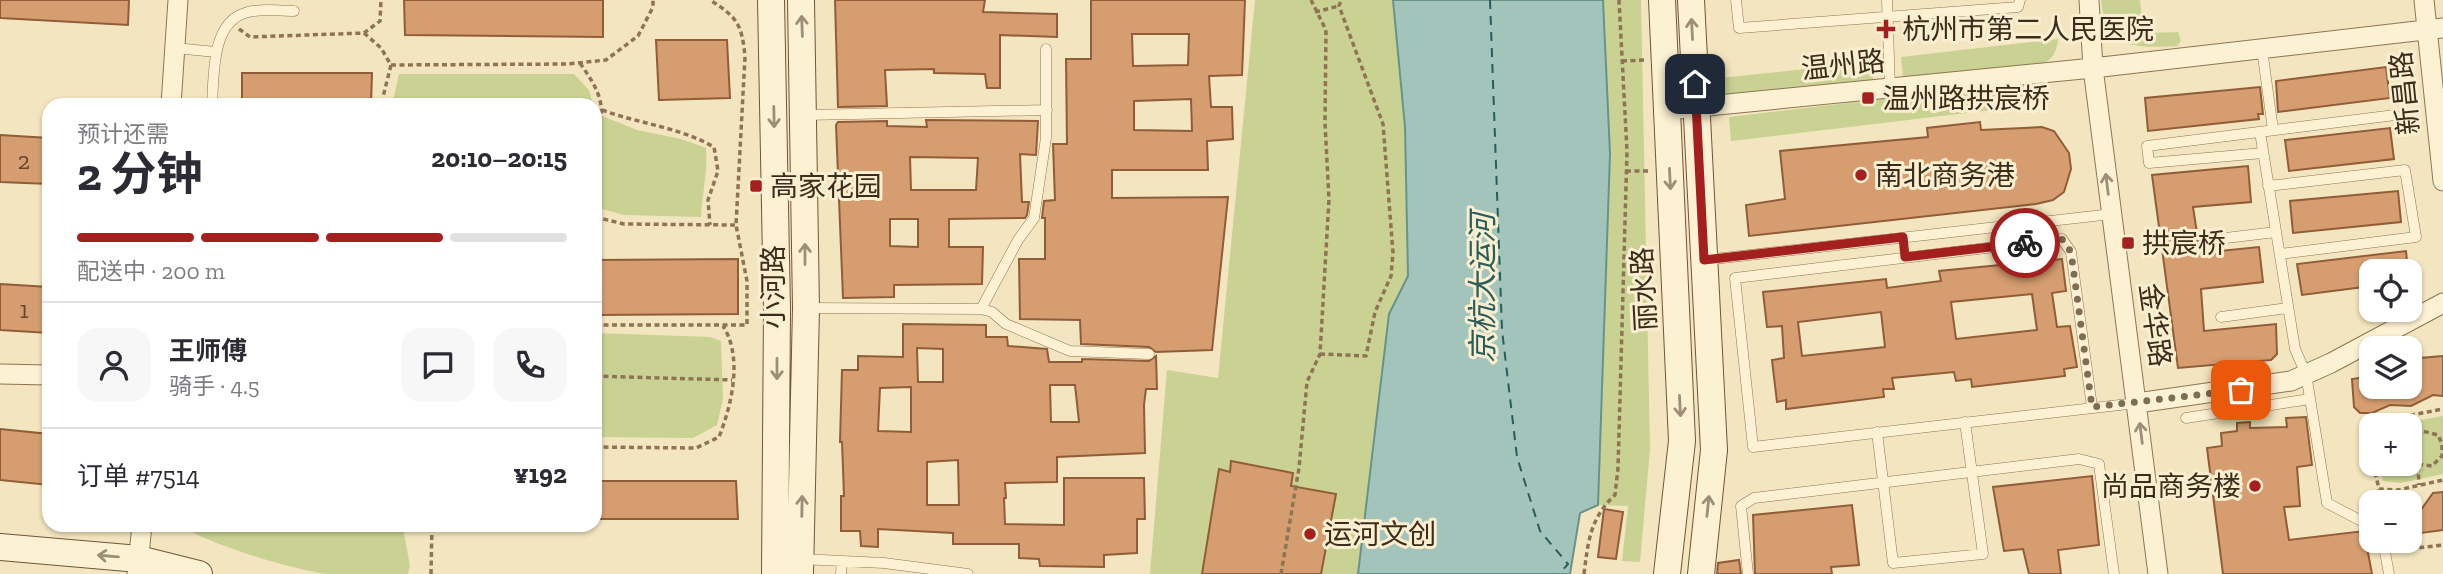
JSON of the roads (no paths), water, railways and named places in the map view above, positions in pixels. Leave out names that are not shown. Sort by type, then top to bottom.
[{"type":"main road","name":"小河路","points":[[771,0],[777,310],[775,574]]},
{"type":"main road","name":"小河路","points":[[800,567],[806,308],[801,0]]},
{"type":"main road","name":"丽水路","points":[[1662,0],[1682,441],[1667,574]]},
{"type":"main road","points":[[1691,0],[1714,450],[1701,574]]},
{"type":"main road","points":[[0,547],[199,574]]},
{"type":"street","points":[[171,98],[178,0]]},
{"type":"street","name":"金华路","points":[[2089,0],[2093,68],[2158,574]]},
{"type":"street","name":"新昌路","points":[[2424,0],[2435,29],[2443,181]]},
{"type":"street","name":"温州路","points":[[1667,110],[2093,68],[2435,29]]},
{"type":"street","points":[[2137,403],[2291,381],[2443,303]]},
{"type":"street","points":[[0,374],[42,375]]},
{"type":"street","points":[[138,566],[141,532]]},
{"type":"lane","points":[[1736,0],[1739,28],[2018,7],[2020,0]]},
{"type":"lane","points":[[1887,0],[1890,88]]},
{"type":"lane","points":[[213,98],[216,52],[224,31],[231,23],[243,13],[294,11]]},
{"type":"lane","points":[[175,48],[216,52]]},
{"type":"lane","points":[[981,309],[1018,240],[1034,218],[1046,138],[1046,49]]},
{"type":"lane","points":[[2262,49],[2273,130]]},
{"type":"lane","points":[[804,115],[1047,110]]},
{"type":"lane","points":[[2263,153],[2148,163],[2147,146],[2395,115]]},
{"type":"lane","points":[[2260,132],[2295,349],[2306,374],[2327,503],[2359,520]]},
{"type":"lane","points":[[2269,186],[2405,170],[2416,237],[2280,254]]},
{"type":"lane","points":[[1704,260],[2112,214]]},
{"type":"lane","points":[[2209,240],[2276,232]]},
{"type":"lane","points":[[1903,237],[1905,257]]},
{"type":"lane","points":[[2092,407],[2071,252],[2062,239],[1735,278],[1753,447],[2137,403]]},
{"type":"lane","points":[[806,308],[981,309],[992,313],[1006,324],[1070,351],[1149,354]]},
{"type":"lane","points":[[2221,317],[2288,309]]},
{"type":"lane","points":[[2186,418],[2310,399]]},
{"type":"lane","points":[[1877,432],[1893,563],[1983,554],[1965,422]]},
{"type":"lane","points":[[1748,574],[1741,506],[1754,498],[2079,459],[2099,464],[2114,574]]},
{"type":"lane","points":[[2385,553],[2389,574]]},
{"type":"lane","points":[[800,567],[842,561],[968,574]]},
{"type":"lane","points":[[841,574],[842,561]]},
{"type":"water","name":"京杭大运河","points":[[1393,0],[1603,0],[1610,154],[1598,505],[1580,513],[1570,574],[1358,574],[1389,314],[1408,276],[1405,127]]},
{"type":"place","name":"杭州市第二人民医院","points":[[1886,29]]},
{"type":"place","name":"温州路拱宸桥","points":[[1868,98]]},
{"type":"place","name":"南北商务港","points":[[1861,175]]},
{"type":"place","name":"高家花园","points":[[756,186]]},
{"type":"place","name":"拱宸桥","points":[[2128,243]]},
{"type":"place","name":"尚品商务楼","points":[[2255,486]]},
{"type":"place","name":"运河文创","points":[[1310,534]]}]
